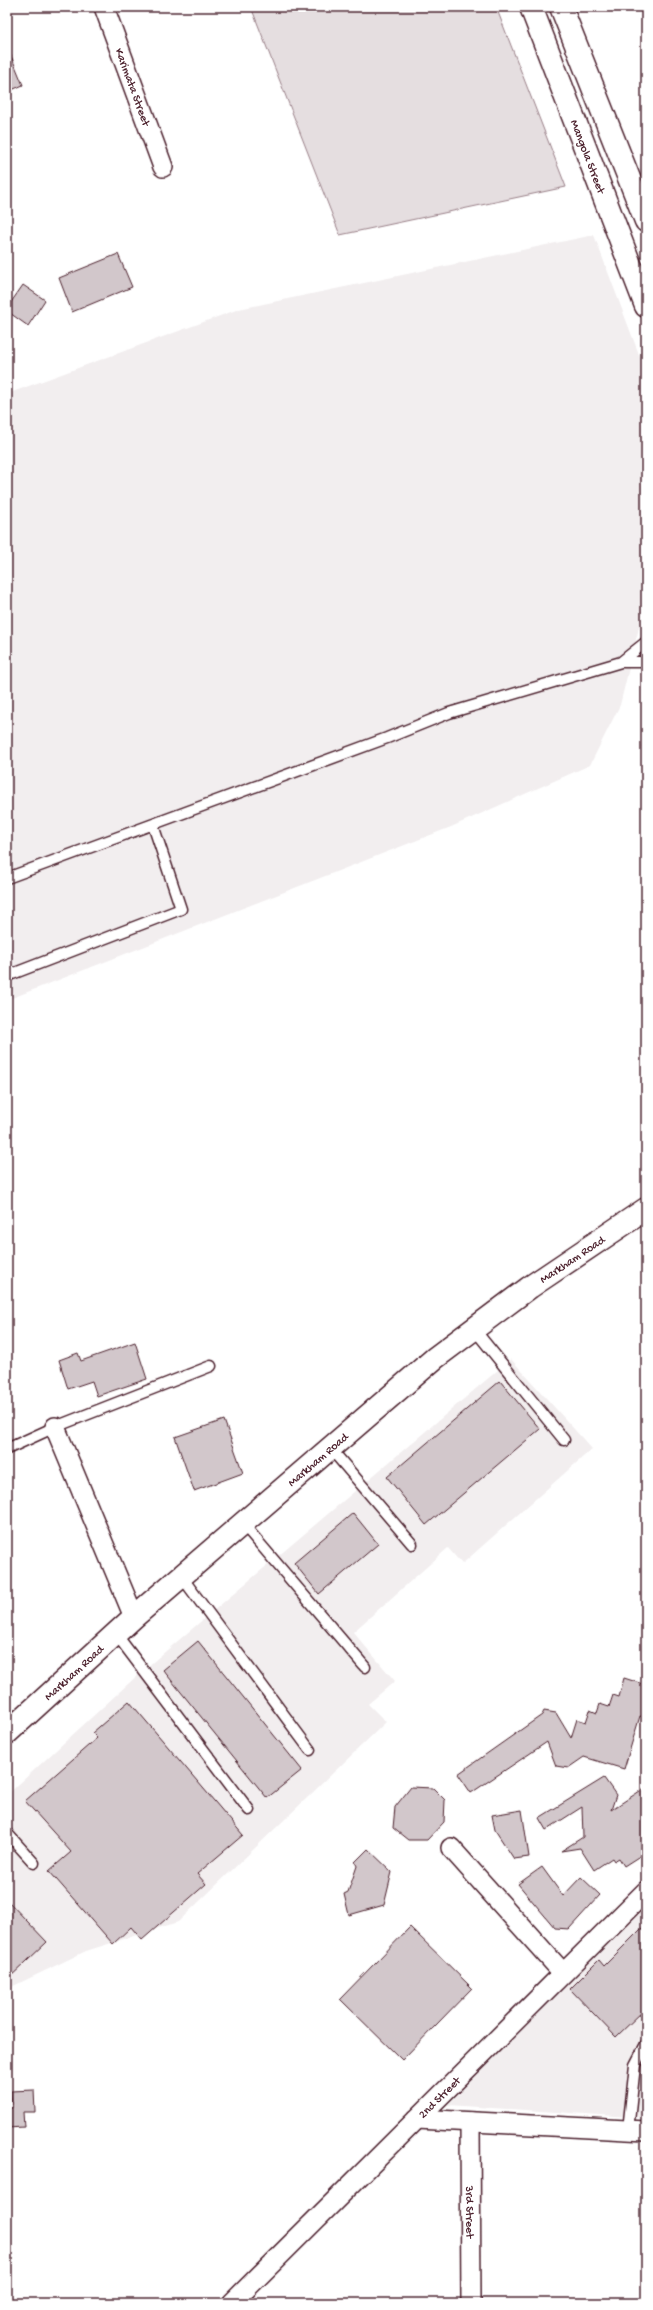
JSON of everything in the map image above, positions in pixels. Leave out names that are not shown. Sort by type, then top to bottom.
[{"type":"main road","name":"Mangola Street","points":[[531,7],[646,306]]},
{"type":"main road","points":[[561,7],[646,221]]},
{"type":"main road","name":"Markham Road","points":[[7,1733],[134,1617],[435,1358],[530,1287],[646,1209]]},
{"type":"street","name":"Karimata Street","points":[[104,7],[163,167]]},
{"type":"street","points":[[55,1427],[134,1617]]},
{"type":"street","points":[[451,1848],[563,1973]]},
{"type":"street","name":"2nd Street","points":[[232,2303],[646,1891]]},
{"type":"street","points":[[417,2119],[637,2131]]},
{"type":"street","name":"3rd Street","points":[[470,2122],[471,2303]]},
{"type":"lane","points":[[621,662],[646,642]]},
{"type":"lane","points":[[7,878],[153,826],[449,713],[621,662],[646,662]]},
{"type":"lane","points":[[7,976],[181,909],[153,826]]},
{"type":"lane","points":[[474,1328],[564,1440]]},
{"type":"lane","points":[[7,1449],[55,1427],[211,1366]]},
{"type":"lane","points":[[330,1448],[412,1544]]},
{"type":"lane","points":[[243,1524],[364,1667]]},
{"type":"lane","points":[[182,1576],[310,1750]]},
{"type":"lane","points":[[116,1634],[249,1810]]},
{"type":"lane","points":[[7,1833],[34,1863]]},
{"type":"lane","points":[[637,2131],[635,2065],[646,2044]]},
{"type":"shaded area","points":[[251,7],[496,7],[566,187],[340,235]]},
{"type":"shaded area","points":[[594,235],[646,373],[646,612],[642,615],[620,705],[590,765],[451,827],[7,1000],[7,394],[239,309]]},
{"type":"shaded area","points":[[511,1359],[592,1449],[462,1564],[448,1548],[353,1632],[395,1681],[368,1704],[386,1722],[178,1922],[86,1951],[7,1989],[7,1795],[140,1673]]},
{"type":"shaded area","points":[[646,1905],[646,2118],[448,2105],[621,1930]]},
{"type":"building","points":[[7,46],[23,85],[7,92]]},
{"type":"building","points":[[118,254],[132,287],[72,312],[59,278]]},
{"type":"building","points":[[23,285],[45,300],[28,326],[7,311],[7,308]]},
{"type":"building","points":[[135,1342],[147,1379],[97,1396],[92,1381],[68,1389],[59,1360],[78,1353],[81,1361]]},
{"type":"building","points":[[500,1381],[540,1429],[426,1525],[387,1477]]},
{"type":"building","points":[[224,1420],[243,1473],[194,1491],[175,1437]]},
{"type":"building","points":[[353,1513],[378,1544],[319,1594],[294,1563]]},
{"type":"building","points":[[198,1641],[302,1770],[267,1798],[163,1670]]},
{"type":"building","points":[[624,1678],[646,1685],[646,1705],[643,1717],[640,1716],[624,1769],[584,1757],[568,1768],[556,1766],[547,1742],[471,1793],[458,1774],[542,1715],[544,1711],[556,1713],[571,1738],[577,1719],[586,1722],[590,1710],[597,1713],[600,1704],[609,1707],[613,1695],[619,1697]]},
{"type":"building","points":[[129,1701],[243,1835],[197,1874],[206,1884],[142,1940],[131,1927],[113,1944],[49,1871],[71,1852],[25,1801],[97,1738],[92,1733]]},
{"type":"building","points":[[604,1778],[616,1795],[611,1810],[646,1787],[646,1852],[624,1866],[619,1858],[614,1861],[612,1858],[594,1870],[580,1848],[561,1851],[583,1837],[582,1807],[546,1830],[539,1818]]},
{"type":"building","points":[[411,1787],[433,1788],[445,1800],[444,1822],[427,1840],[408,1840],[393,1828],[395,1807]]},
{"type":"building","points":[[522,1810],[529,1857],[514,1859],[495,1830],[492,1815]]},
{"type":"building","points":[[368,1849],[392,1872],[384,1905],[349,1915],[344,1894],[348,1892],[357,1866],[355,1862]]},
{"type":"building","points":[[542,1867],[563,1896],[581,1877],[600,1895],[569,1929],[555,1928],[518,1884]]},
{"type":"building","points":[[7,1900],[47,1942],[7,1980]]},
{"type":"building","points":[[646,1924],[646,2008],[616,2037],[570,1989],[599,1960],[604,1966]]},
{"type":"building","points":[[410,1927],[472,1988],[402,2060],[340,1999]]},
{"type":"building","points":[[34,2090],[35,2112],[23,2112],[24,2127],[7,2128],[7,2109],[12,2108],[11,2091]]}]
